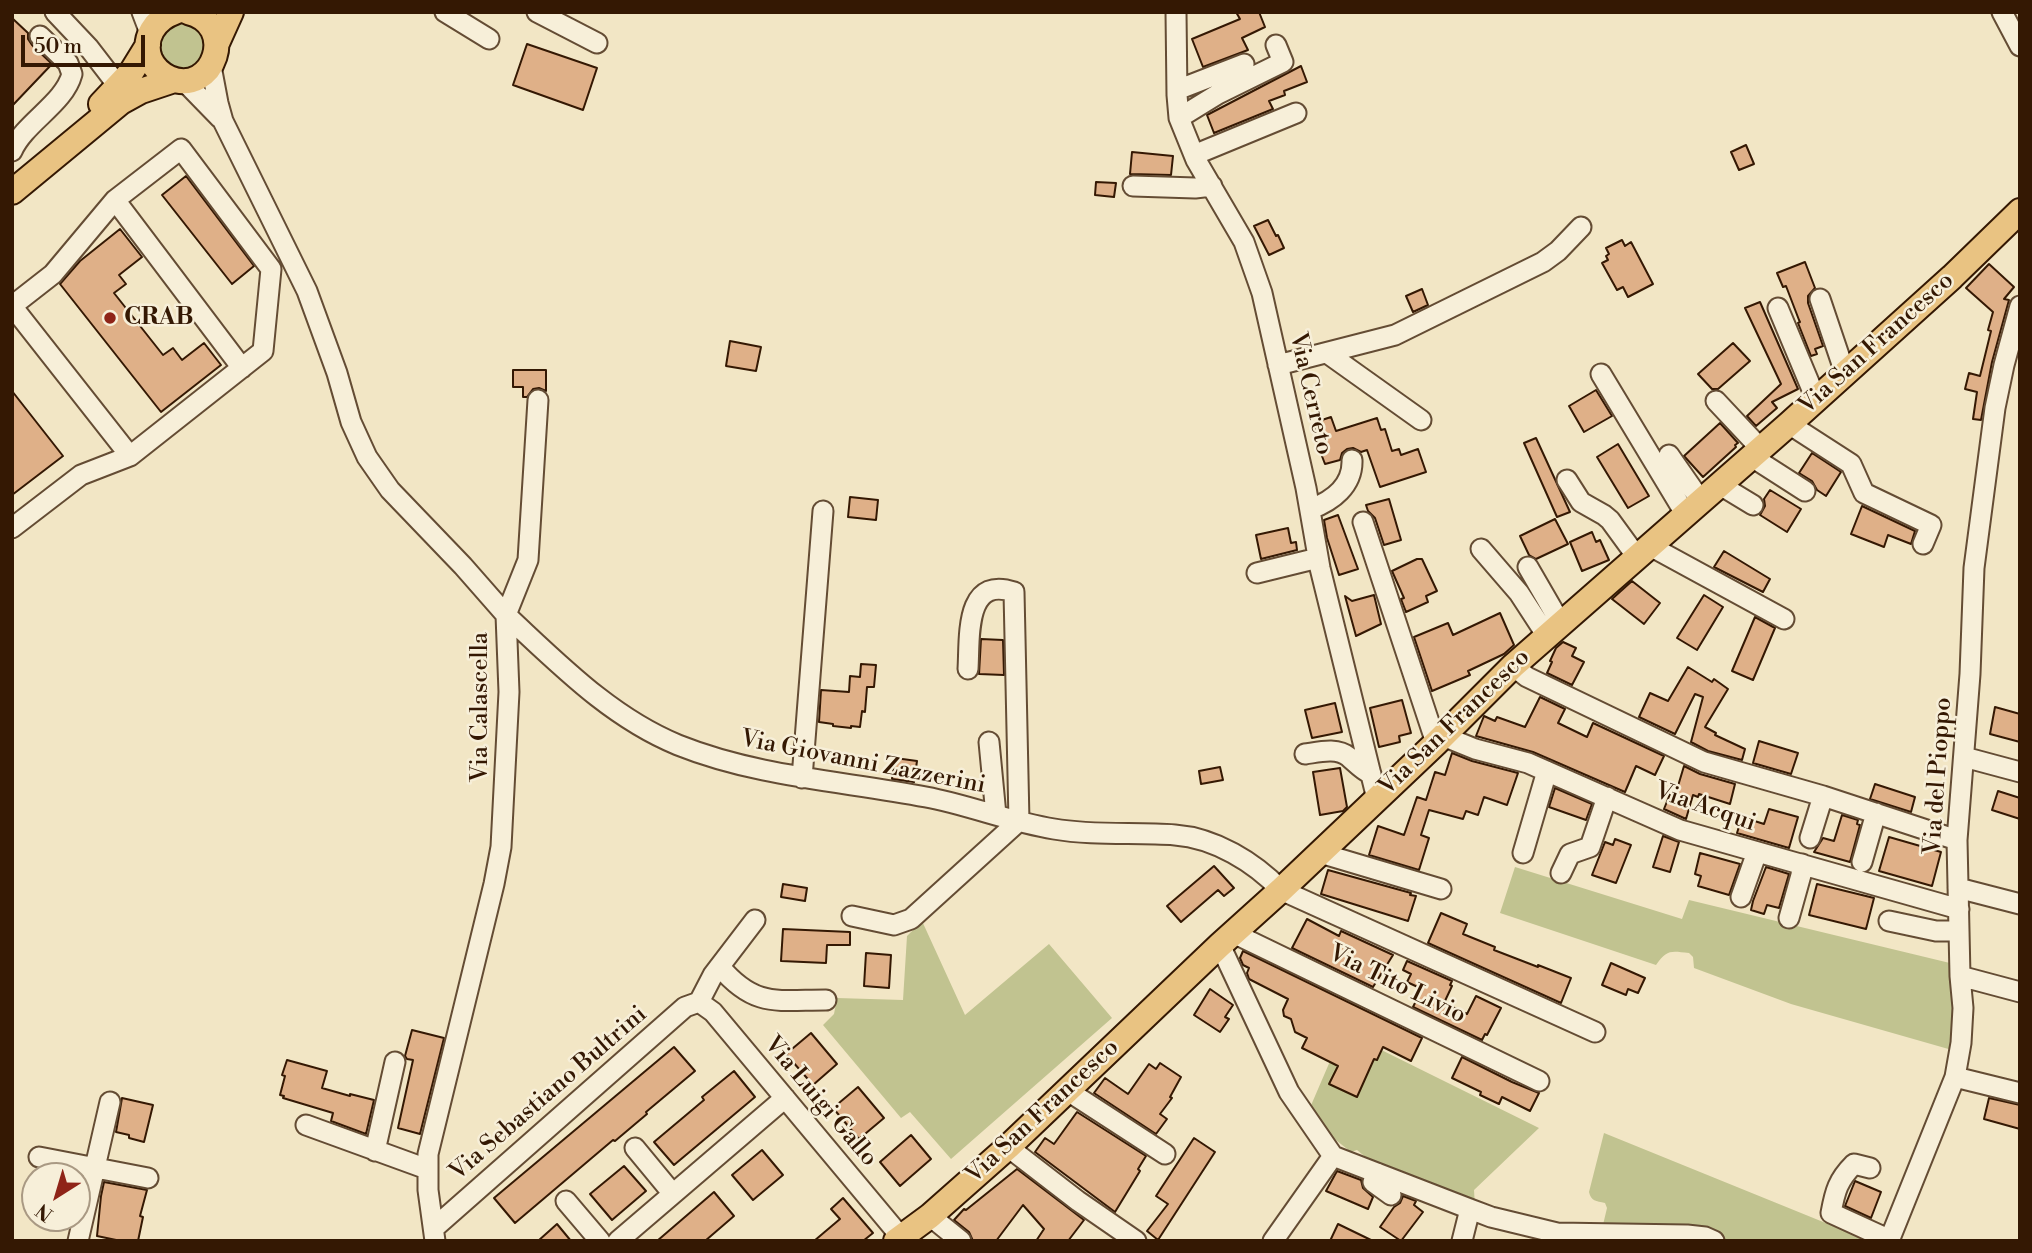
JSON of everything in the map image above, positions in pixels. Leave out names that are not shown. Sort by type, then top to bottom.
[{"type":"main road","points":[[15,162],[104,101],[119,87],[137,65],[147,30],[160,19],[175,12]]},
{"type":"main road","points":[[12,192],[121,103],[141,91],[196,78],[214,54],[231,12]]},
{"type":"main road","points":[[191,13],[209,24],[214,54]]},
{"type":"main road","points":[[147,30],[149,56],[155,67],[163,75],[179,80]]},
{"type":"main road","name":"Via San Francesco","points":[[899,1239],[930,1216],[1009,1147],[1439,740],[1513,666],[1789,424],[1952,277],[2020,211]]},
{"type":"street","points":[[55,12],[89,48],[119,87]]},
{"type":"street","points":[[445,12],[489,39]]},
{"type":"street","points":[[537,12],[597,43]]},
{"type":"street","name":"Via Cerreto","points":[[1176,12],[1179,118],[1194,155],[1238,232],[1262,293],[1311,509],[1318,558],[1377,799]]},
{"type":"street","points":[[2002,12],[2020,46]]},
{"type":"street","points":[[15,162],[23,133],[68,86],[72,74],[68,63],[40,36]]},
{"type":"street","points":[[1179,118],[1218,94],[1283,62],[1276,46]]},
{"type":"street","name":"Via Calascella","points":[[214,54],[223,121],[307,291],[337,373],[351,422],[367,457],[390,490],[506,615],[509,692],[501,847],[429,1146],[427,1170],[435,1234]]},
{"type":"street","points":[[1177,90],[1244,64]]},
{"type":"street","name":"Via Calascella","points":[[179,80],[223,121]]},
{"type":"street","points":[[1194,155],[1296,113]]},
{"type":"street","points":[[12,528],[81,475],[130,456],[263,351],[271,269],[181,149],[115,200],[52,274],[12,306],[130,456]]},
{"type":"street","points":[[1133,186],[1212,186]]},
{"type":"street","points":[[115,200],[242,368]]},
{"type":"street","points":[[1278,365],[1395,335],[1551,257],[1581,227]]},
{"type":"street","points":[[1820,299],[1845,373]]},
{"type":"street","name":"Via del Pioppo","points":[[1889,1241],[1955,1077],[1961,1043],[1964,1009],[1960,976],[1957,840],[1970,674],[1974,568],[1995,408],[2020,306]]},
{"type":"street","points":[[1778,309],[1816,399]]},
{"type":"street","points":[[1327,353],[1421,421]]},
{"type":"street","points":[[1601,374],[1693,508]]},
{"type":"street","points":[[506,615],[528,560],[538,400]]},
{"type":"street","points":[[1716,401],[1756,453],[1805,491]]},
{"type":"street","points":[[1789,424],[1851,464],[1864,493],[1931,524],[1923,544]]},
{"type":"street","points":[[1669,455],[1693,508]]},
{"type":"street","points":[[1311,509],[1331,500],[1341,491],[1351,474],[1352,460]]},
{"type":"street","points":[[1567,480],[1581,502],[1604,515],[1644,552],[1784,619]]},
{"type":"street","points":[[1720,485],[1753,505]]},
{"type":"street","points":[[803,778],[823,511]]},
{"type":"street","points":[[1363,522],[1439,740]]},
{"type":"street","points":[[1481,549],[1554,630]]},
{"type":"street","points":[[1257,573],[1318,558]]},
{"type":"street","points":[[1528,567],[1554,630]]},
{"type":"street","points":[[852,916],[894,925],[911,919],[1019,821],[1014,592],[992,589],[986,591],[978,600],[971,622],[968,669]]},
{"type":"street","name":"Via Giovanni Zazzerini","points":[[506,615],[593,694],[624,717],[681,746],[738,765],[926,797],[1066,831],[1175,835],[1199,840],[1247,862],[1265,874],[1281,890]]},
{"type":"street","points":[[1513,666],[1527,677],[1703,762],[1823,796],[1957,840]]},
{"type":"street","name":"Via Acqui","points":[[1439,740],[1528,763],[1680,830],[1959,909]]},
{"type":"street","points":[[989,742],[996,815]]},
{"type":"street","points":[[1305,754],[1332,751],[1343,753],[1371,774]]},
{"type":"street","points":[[1964,757],[2020,772]]},
{"type":"street","points":[[1522,852],[1547,771]]},
{"type":"street","points":[[1810,838],[1823,796]]},
{"type":"street","points":[[1561,873],[1570,854],[1590,847],[1607,797]]},
{"type":"street","points":[[1862,862],[1876,813]]},
{"type":"street","points":[[1741,897],[1757,852]]},
{"type":"street","points":[[1320,853],[1441,889]]},
{"type":"street","points":[[1788,918],[1802,864]]},
{"type":"street","points":[[1958,888],[2020,904]]},
{"type":"street","points":[[1281,890],[1595,1032]]},
{"type":"street","points":[[699,1002],[707,984],[755,920]]},
{"type":"street","points":[[1889,921],[1936,931],[1959,931]]},
{"type":"street","points":[[1227,939],[1289,1092],[1333,1156],[1491,1217],[1557,1233],[1687,1234],[1714,1241]]},
{"type":"street","name":"Via Tito Livio","points":[[1227,939],[1539,1081]]},
{"type":"street","points":[[719,967],[737,986],[758,997],[826,1000]]},
{"type":"street","points":[[1960,976],[2020,992]]},
{"type":"street","name":"Via Luigi Gallo","points":[[699,1002],[713,1012],[899,1239]]},
{"type":"street","name":"Via Sebastiano Bultrini","points":[[435,1234],[685,1007],[699,1002]]},
{"type":"street","points":[[375,1151],[395,1062]]},
{"type":"street","points":[[1955,1077],[2020,1093]]},
{"type":"street","points":[[1068,1091],[1165,1154]]},
{"type":"street","points":[[618,1241],[785,1098]]},
{"type":"street","points":[[84,1240],[95,1167],[110,1102]]},
{"type":"street","points":[[306,1125],[427,1170]]},
{"type":"street","points":[[1009,1147],[1077,1201],[1136,1241]]},
{"type":"street","points":[[635,1148],[673,1194]]},
{"type":"street","points":[[1273,1241],[1333,1156]]},
{"type":"street","points":[[39,1157],[148,1178]]},
{"type":"street","points":[[1870,1168],[1854,1164],[1842,1176],[1835,1192],[1831,1213],[1889,1241]]},
{"type":"street","points":[[1377,1173],[1373,1182],[1391,1195]]},
{"type":"street","points":[[566,1201],[600,1241]]},
{"type":"street","points":[[1462,1241],[1470,1209]]},
{"type":"street","points":[[930,1216],[961,1241]]},
{"type":"green space","points":[[178,20],[196,24],[208,45],[198,66],[175,71],[158,54],[158,36]]},
{"type":"green space","points":[[1515,867],[1682,919],[1689,900],[1954,964],[1955,1029],[1952,1050],[1791,1004],[1694,968],[1693,957],[1689,953],[1670,952],[1656,965],[1500,913]]},
{"type":"green space","points":[[922,921],[965,1015],[1049,944],[1112,1018],[951,1159],[910,1112],[901,1118],[823,1025],[834,1014],[837,998],[903,1000],[907,936]]},
{"type":"green space","points":[[1343,1031],[1539,1128],[1474,1190],[1475,1207],[1369,1160],[1357,1150],[1351,1152],[1318,1126],[1309,1110]]},
{"type":"green space","points":[[1604,1133],[1870,1241],[1728,1241],[1706,1233],[1602,1229],[1607,1208],[1605,1203],[1593,1199],[1589,1192]]},
{"type":"building","points":[[1236,12],[1259,12],[1265,27],[1242,38],[1248,50],[1203,67],[1192,39],[1240,19]]},
{"type":"building","points":[[12,18],[28,33],[32,45],[52,64],[12,106]]},
{"type":"building","points":[[527,44],[597,68],[583,110],[513,85]]},
{"type":"building","points":[[1301,66],[1307,82],[1284,91],[1285,95],[1269,101],[1273,109],[1214,133],[1207,115]]},
{"type":"building","points":[[1746,145],[1754,164],[1739,170],[1731,152]]},
{"type":"building","points":[[1132,152],[1173,156],[1171,175],[1130,174]]},
{"type":"building","name":"CRAB","points":[[186,176],[254,266],[232,284],[162,195]]},
{"type":"building","points":[[1096,182],[1116,183],[1114,197],[1095,195]]},
{"type":"building","points":[[1268,220],[1284,248],[1269,255],[1254,226]]},
{"type":"building","name":"CRAB","points":[[120,229],[142,257],[119,275],[126,284],[114,293],[163,355],[173,348],[182,360],[204,343],[221,365],[161,412],[60,284],[80,261]]},
{"type":"building","points":[[1622,240],[1625,246],[1631,242],[1653,284],[1628,297],[1623,287],[1617,290],[1602,263],[1608,260],[1606,248]]},
{"type":"building","points":[[1805,262],[1815,288],[1808,296],[1808,303],[1823,346],[1815,349],[1817,354],[1811,356],[1786,286],[1783,287],[1777,273]]},
{"type":"building","points":[[1989,264],[2014,287],[2004,299],[2009,300],[1992,362],[1981,420],[1973,419],[1977,392],[1965,389],[1969,373],[1980,376],[1993,312],[1966,288]]},
{"type":"building","points":[[1422,289],[1428,305],[1413,312],[1406,296]]},
{"type":"building","points":[[1760,302],[1798,389],[1772,402],[1777,408],[1756,426],[1747,416],[1781,384],[1745,308]]},
{"type":"building","points":[[730,341],[761,347],[756,371],[726,366]]},
{"type":"building","points":[[1733,343],[1750,361],[1718,389],[1712,389],[1698,374]]},
{"type":"building","points":[[513,370],[546,370],[546,391],[533,389],[527,397],[523,397],[523,387],[513,387]]},
{"type":"building","points":[[1596,390],[1612,416],[1584,432],[1569,406]]},
{"type":"building","points":[[12,391],[63,456],[12,495]]},
{"type":"building","points":[[1331,417],[1336,431],[1377,418],[1381,430],[1385,429],[1392,451],[1399,449],[1401,455],[1418,449],[1426,472],[1380,487],[1367,450],[1361,452],[1353,448],[1347,449],[1340,460],[1325,464],[1315,438],[1318,437],[1313,423]]},
{"type":"building","points":[[1720,423],[1738,443],[1703,477],[1684,456]]},
{"type":"building","points":[[1536,438],[1570,512],[1557,517],[1524,443]]},
{"type":"building","points":[[1618,444],[1649,496],[1628,508],[1597,457]]},
{"type":"building","points":[[1812,453],[1841,472],[1826,496],[1817,490],[1812,481],[1799,473]]},
{"type":"building","points":[[1770,490],[1801,509],[1787,532],[1760,515],[1765,506],[1764,499]]},
{"type":"building","points":[[850,497],[878,500],[876,520],[848,517]]},
{"type":"building","points":[[1389,499],[1401,540],[1384,545],[1375,518],[1366,505]]},
{"type":"building","points":[[1862,506],[1915,531],[1911,544],[1888,535],[1884,547],[1851,534]]},
{"type":"building","points":[[1338,515],[1358,569],[1339,575],[1324,520]]},
{"type":"building","points":[[1555,519],[1568,544],[1536,559],[1529,555],[1520,536]]},
{"type":"building","points":[[1288,528],[1291,543],[1296,542],[1297,550],[1261,559],[1256,535]]},
{"type":"building","points":[[1592,532],[1596,542],[1600,540],[1609,560],[1582,571],[1570,542]]},
{"type":"building","points":[[1724,551],[1770,579],[1763,592],[1714,567]]},
{"type":"building","points":[[1422,559],[1437,591],[1426,596],[1428,602],[1406,612],[1401,599],[1404,598],[1392,571]]},
{"type":"building","points":[[1632,581],[1660,603],[1644,624],[1612,599]]},
{"type":"building","points":[[1374,595],[1381,624],[1356,636],[1345,596],[1352,601]]},
{"type":"building","points":[[1704,595],[1723,607],[1697,650],[1677,638]]},
{"type":"building","points":[[1500,613],[1514,645],[1504,654],[1468,671],[1470,675],[1432,691],[1414,637],[1448,623],[1453,635]]},
{"type":"building","points":[[1755,617],[1775,628],[1753,680],[1732,671]]},
{"type":"building","points":[[981,639],[1003,640],[1004,675],[979,674]]},
{"type":"building","points":[[1563,642],[1576,648],[1572,656],[1584,662],[1572,685],[1547,673],[1556,648]]},
{"type":"building","points":[[861,664],[876,665],[874,687],[867,687],[865,712],[862,711],[860,727],[833,726],[819,722],[821,690],[849,692],[850,676],[860,677]]},
{"type":"building","points":[[1688,667],[1728,689],[1705,727],[1716,733],[1715,735],[1745,749],[1742,760],[1708,751],[1691,742],[1703,697],[1695,694],[1675,734],[1639,717],[1650,693],[1668,701]]},
{"type":"building","points":[[1540,697],[1565,709],[1558,723],[1587,737],[1593,723],[1664,756],[1655,775],[1636,766],[1625,792],[1533,752],[1476,736],[1484,716],[1495,721],[1497,717],[1525,727]]},
{"type":"building","points":[[1402,700],[1411,733],[1399,736],[1400,742],[1379,747],[1370,708]]},
{"type":"building","points":[[1335,703],[1342,732],[1312,738],[1305,710]]},
{"type":"building","points":[[1995,707],[2020,714],[2020,742],[1990,734]]},
{"type":"building","points":[[1759,741],[1798,753],[1791,774],[1753,763]]},
{"type":"building","points":[[1452,753],[1518,773],[1507,805],[1484,797],[1478,815],[1466,811],[1463,819],[1429,810],[1421,835],[1429,838],[1419,870],[1369,855],[1378,826],[1404,835],[1417,797],[1426,800],[1435,772],[1445,775]]},
{"type":"building","points":[[895,758],[917,761],[914,782],[892,779]]},
{"type":"building","points":[[1684,766],[1700,774],[1735,784],[1730,804],[1699,794],[1698,797],[1693,795],[1686,819],[1664,809],[1670,794],[1675,796]]},
{"type":"building","points":[[1220,767],[1223,780],[1201,784],[1199,771]]},
{"type":"building","points":[[1340,768],[1347,807],[1343,811],[1320,815],[1313,772]]},
{"type":"building","points":[[1875,784],[1915,797],[1911,812],[1870,799]]},
{"type":"building","points":[[1555,788],[1592,804],[1586,820],[1549,807]]},
{"type":"building","points":[[1998,791],[2020,798],[2020,819],[1992,810]]},
{"type":"building","points":[[1769,809],[1798,817],[1789,848],[1737,833],[1742,817],[1764,824]]},
{"type":"building","points":[[1842,815],[1858,820],[1857,824],[1860,825],[1850,862],[1814,852],[1823,838],[1834,841]]},
{"type":"building","points":[[1663,836],[1679,842],[1670,872],[1653,867]]},
{"type":"building","points":[[1889,837],[1941,852],[1932,886],[1879,871]]},
{"type":"building","points":[[1615,839],[1631,845],[1616,883],[1592,875],[1605,842],[1613,845]]},
{"type":"building","points":[[1700,853],[1740,864],[1729,895],[1698,886],[1701,876],[1695,874]]},
{"type":"building","points":[[1214,866],[1234,888],[1224,896],[1218,890],[1181,922],[1167,906]]},
{"type":"building","points":[[1766,867],[1789,874],[1779,908],[1767,905],[1764,914],[1751,910]]},
{"type":"building","points":[[1328,870],[1416,896],[1408,921],[1321,894]]},
{"type":"building","points":[[783,884],[807,888],[805,901],[781,897]]},
{"type":"building","points":[[1817,884],[1874,898],[1866,929],[1809,915]]},
{"type":"building","points":[[1441,913],[1467,924],[1463,934],[1495,947],[1494,950],[1571,978],[1561,1003],[1428,943]]},
{"type":"building","points":[[1307,919],[1339,936],[1341,931],[1393,955],[1373,987],[1292,948]]},
{"type":"building","points":[[783,929],[850,932],[850,945],[827,945],[826,963],[781,961]]},
{"type":"building","points":[[1243,951],[1422,1038],[1411,1061],[1383,1047],[1377,1060],[1374,1059],[1357,1097],[1329,1084],[1338,1066],[1302,1048],[1307,1038],[1295,1032],[1291,1019],[1284,1016],[1283,1010],[1288,999],[1249,979],[1249,968],[1243,965],[1240,958]]},
{"type":"building","points":[[866,953],[891,955],[889,988],[864,986]]},
{"type":"building","points":[[1407,961],[1452,981],[1444,1003],[1467,1014],[1476,996],[1501,1008],[1487,1035],[1485,1034],[1482,1040],[1413,1007],[1422,989],[1407,982],[1411,974],[1403,970]]},
{"type":"building","points":[[1611,963],[1645,978],[1638,993],[1628,989],[1626,995],[1602,985]]},
{"type":"building","points":[[1210,989],[1233,1005],[1225,1017],[1229,1019],[1220,1032],[1194,1015]]},
{"type":"building","points":[[412,1030],[444,1038],[420,1134],[398,1128],[413,1060],[405,1056]]},
{"type":"building","points":[[811,1033],[837,1064],[813,1085],[786,1054]]},
{"type":"building","points":[[674,1047],[695,1071],[515,1223],[494,1198]]},
{"type":"building","points":[[1462,1057],[1539,1093],[1530,1111],[1502,1097],[1499,1104],[1452,1078]]},
{"type":"building","points":[[287,1060],[327,1071],[322,1088],[374,1100],[366,1134],[331,1121],[333,1113],[283,1098],[284,1096],[280,1095],[285,1076],[282,1075]]},
{"type":"building","points":[[1160,1063],[1181,1077],[1170,1097],[1172,1098],[1160,1114],[1167,1119],[1156,1134],[1094,1093],[1105,1078],[1128,1094],[1149,1064],[1156,1069]]},
{"type":"building","points":[[734,1071],[755,1097],[674,1165],[654,1142]]},
{"type":"building","points":[[858,1087],[884,1118],[859,1139],[833,1108]]},
{"type":"building","points":[[122,1098],[153,1105],[144,1142],[116,1132]]},
{"type":"building","points":[[1989,1098],[2020,1105],[2020,1129],[1984,1119]]},
{"type":"building","points":[[1077,1112],[1146,1156],[1115,1212],[1035,1152],[1045,1138],[1054,1144]]},
{"type":"building","points":[[911,1135],[931,1159],[900,1186],[880,1162]]},
{"type":"building","points":[[1194,1138],[1215,1152],[1158,1240],[1147,1231],[1168,1204],[1156,1196]]},
{"type":"building","points":[[762,1150],[783,1175],[753,1200],[732,1175]]},
{"type":"building","points":[[624,1166],[646,1191],[612,1220],[590,1194]]},
{"type":"building","points":[[1017,1169],[1084,1220],[1068,1241],[1036,1241],[1044,1229],[1023,1205],[996,1241],[973,1241],[969,1232],[954,1220],[964,1209]]},
{"type":"building","points":[[1337,1171],[1361,1180],[1363,1188],[1373,1197],[1368,1209],[1326,1191]]},
{"type":"building","points":[[1855,1181],[1881,1192],[1871,1218],[1845,1206]]},
{"type":"building","points":[[104,1182],[147,1190],[140,1216],[143,1217],[138,1241],[97,1236]]},
{"type":"building","points":[[714,1192],[734,1216],[705,1241],[657,1241]]},
{"type":"building","points":[[1403,1196],[1416,1201],[1414,1205],[1423,1212],[1401,1241],[1380,1227]]},
{"type":"building","points":[[843,1198],[873,1233],[863,1241],[814,1241],[840,1219],[831,1209]]},
{"type":"building","points":[[557,1224],[571,1241],[538,1241]]},
{"type":"building","points":[[1338,1224],[1373,1241],[1330,1241]]},
{"type":"place","name":"CRAB","points":[[110,318]]}]
